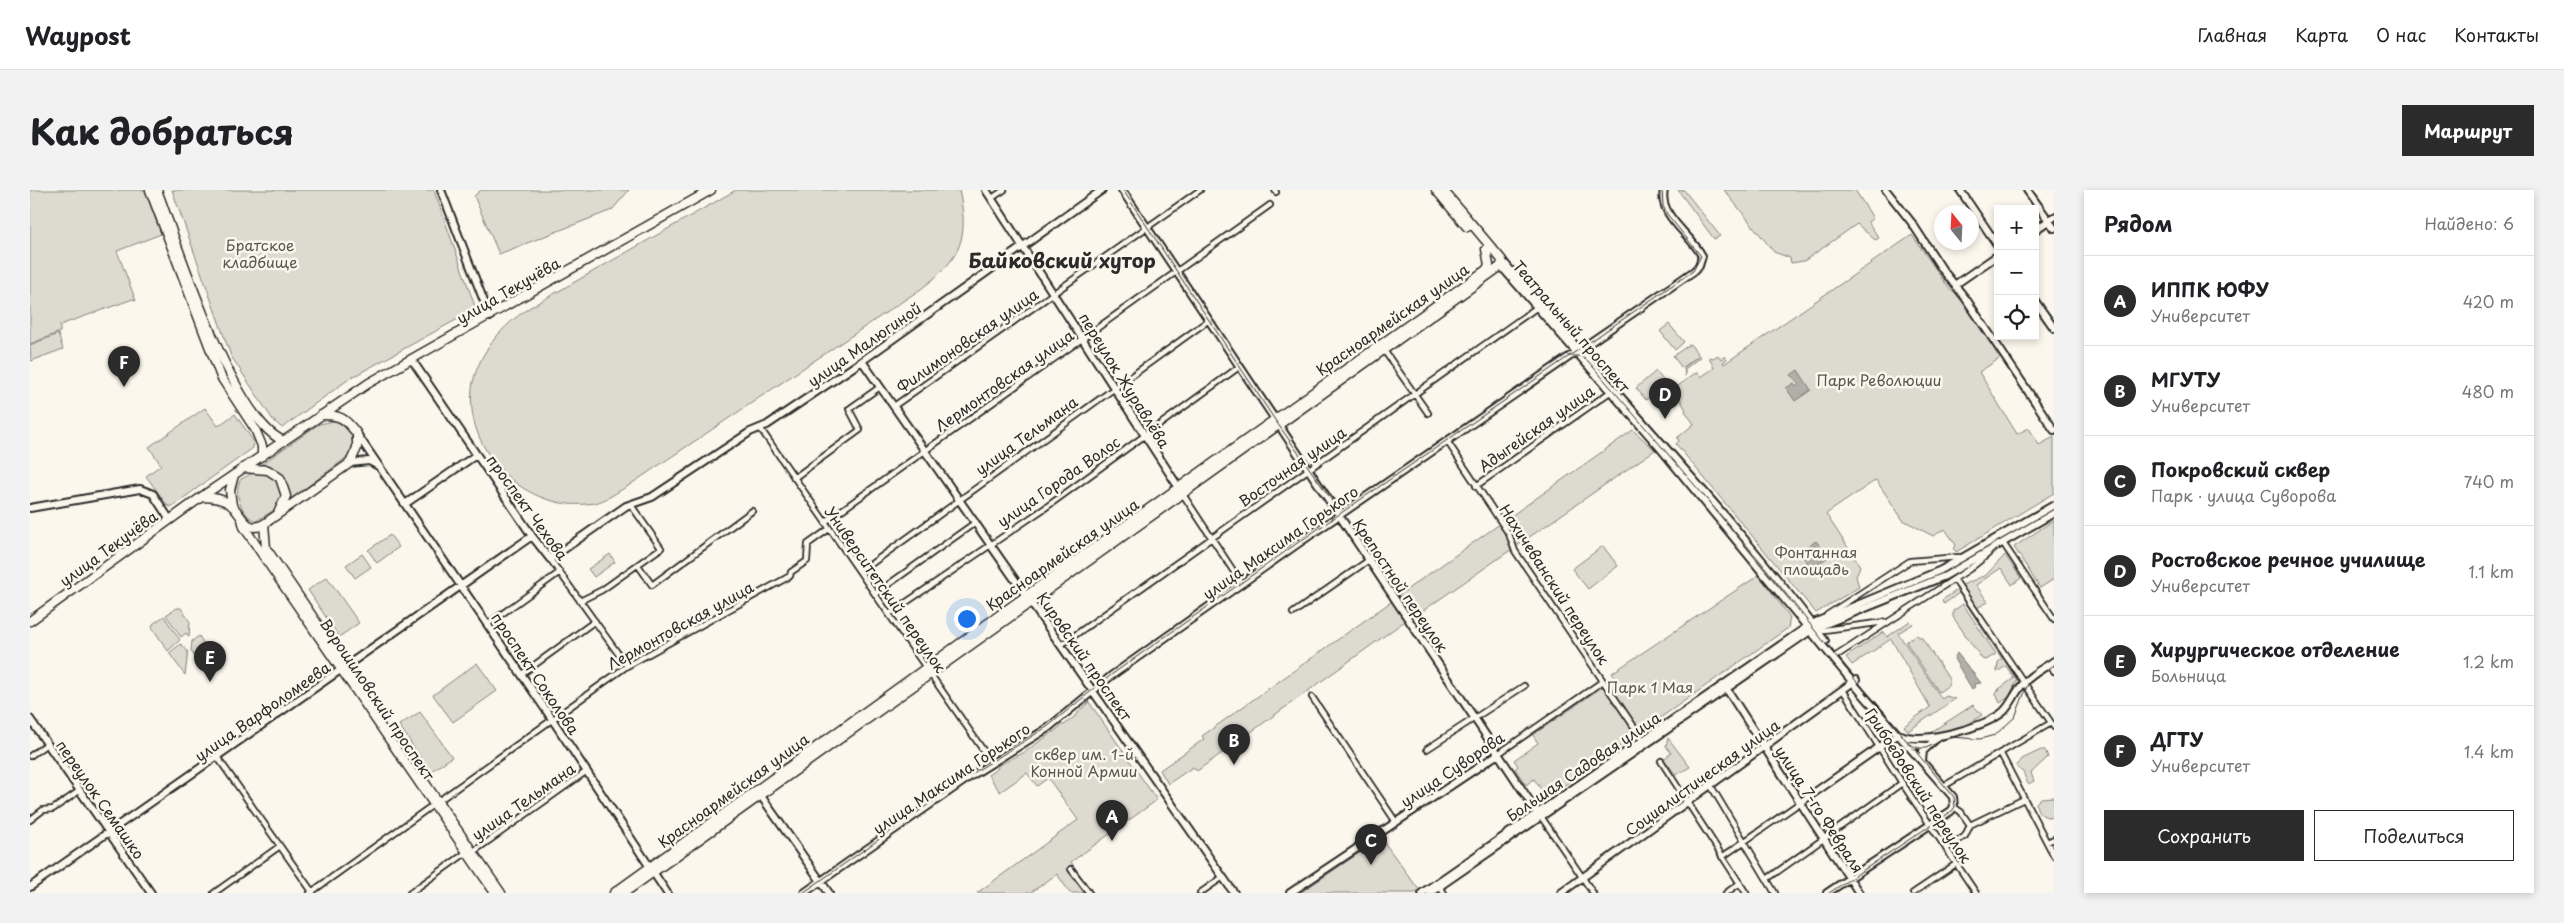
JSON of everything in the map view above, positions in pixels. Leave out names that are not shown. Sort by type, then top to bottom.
[{"type":"main road","points":[[150,190],[221,377],[258,434],[262,456]]},
{"type":"main road","points":[[157,190],[227,372],[268,432],[284,441]]},
{"type":"main road","points":[[441,190],[490,317]]},
{"type":"main road","name":"улица Текучёва","points":[[243,468],[369,383],[490,317],[711,190]]},
{"type":"main road","name":"переулок Журавлёва","points":[[986,190],[1084,338],[1180,491]]},
{"type":"main road","name":"улица Малюгиной","points":[[550,559],[631,505],[652,497],[862,361],[1102,190]]},
{"type":"main road","name":"Крепостной переулок","points":[[1122,190],[1539,814]]},
{"type":"main road","name":"Театральный проспект","points":[[1436,190],[1486,249],[1502,263],[1536,308],[1654,433],[1836,656],[1854,681]]},
{"type":"main road","name":"Театральный проспект","points":[[1443,190],[1610,392],[1667,456],[1812,627],[1854,681],[1944,786],[1953,797],[1954,807]]},
{"type":"main road","name":"улица Максима Горького","points":[[804,893],[992,763],[1048,728],[1111,676],[1699,266],[1702,256],[1698,248],[1668,213],[1662,198],[1664,190]]},
{"type":"main road","points":[[1886,190],[1912,223],[1942,269],[1956,284],[2054,430]]},
{"type":"main road","points":[[1960,190],[1994,240]]},
{"type":"main road","points":[[2027,190],[2051,219],[2054,228]]},
{"type":"main road","points":[[2039,227],[2051,219]]},
{"type":"main road","name":"Красноармейская улица","points":[[1276,423],[1486,270],[1489,265],[1486,249]]},
{"type":"main road","points":[[1956,284],[1994,259]]},
{"type":"main road","name":"Красноармейская улица","points":[[624,893],[651,870],[1029,598],[1502,263]]},
{"type":"main road","points":[[2039,307],[2054,328]]},
{"type":"main road","name":"проспект Чехова","points":[[412,360],[532,536],[550,559]]},
{"type":"main road","name":"Кировский проспект","points":[[862,361],[1234,893]]},
{"type":"main road","points":[[202,497],[222,500],[232,506],[242,519],[253,527],[264,524],[277,515],[350,463],[358,448],[357,434],[343,418],[334,414],[320,415]]},
{"type":"main road","name":"проспект Соколова","points":[[357,434],[522,674],[666,893]]},
{"type":"main road","points":[[405,504],[476,455]]},
{"type":"main road","points":[[350,463],[369,461],[382,468]]},
{"type":"main road","points":[[232,506],[230,490],[234,475],[243,468],[263,469],[280,478],[286,496],[277,515]]},
{"type":"main road","name":"улица Текучёва","points":[[30,621],[234,475]]},
{"type":"main road","points":[[30,508],[130,490],[149,492],[170,520]]},
{"type":"main road","points":[[1812,627],[1929,584],[2003,543],[2045,514],[2054,505]]},
{"type":"main road","points":[[1812,627],[1820,619],[1924,578],[2045,514],[2054,513]]},
{"type":"main road","name":"Ворошиловский проспект","points":[[242,519],[244,528],[259,550],[345,668]]},
{"type":"main road","name":"Ворошиловский проспект","points":[[264,524],[266,548],[470,852],[495,893]]},
{"type":"main road","name":"улица Варфоломеева","points":[[30,887],[218,758],[532,536]]},
{"type":"main road","name":"Большая Садовая улица","points":[[1422,893],[1726,688],[1812,627]]},
{"type":"main road","name":"Большая Садовая улица","points":[[1430,893],[1644,740],[1812,627]]},
{"type":"main road","points":[[1801,802],[1898,734],[1917,739],[1981,724],[1997,716],[2012,702],[2024,682],[2052,663]]},
{"type":"main road","name":"Красноармейская улица","points":[[614,893],[761,796],[928,671]]},
{"type":"main road","name":"Социалистическая улица","points":[[1561,893],[1766,747],[1854,681]]},
{"type":"main road","name":"улица 7-го Февраля","points":[[1726,688],[1859,893]]},
{"type":"main road","name":"переулок Семашко","points":[[30,719],[151,893]]},
{"type":"main road","points":[[1922,761],[1922,753],[1927,746],[1944,734]]},
{"type":"main road","points":[[1908,745],[1927,746]]},
{"type":"main road","name":"улица Суворова","points":[[1290,893],[1498,754]]},
{"type":"main road","points":[[761,796],[828,893]]},
{"type":"main road","points":[[1826,893],[1954,807]]},
{"type":"main road","name":"Ворошиловский проспект","points":[[470,852],[501,893]]},
{"type":"street","points":[[992,198],[1004,190]]},
{"type":"street","name":"Филимоновская улица","points":[[894,406],[1200,190]]},
{"type":"street","name":"Лермонтовская улица","points":[[825,522],[1270,205]]},
{"type":"street","name":"Восточная улица","points":[[1061,645],[1210,537],[1308,471],[1536,308]]},
{"type":"street","name":"улица Тельмана","points":[[860,572],[1209,320]]},
{"type":"street","points":[[1383,349],[1428,413]]},
{"type":"street","name":"улица Города Волос","points":[[890,614],[991,543],[1045,508],[1239,367]]},
{"type":"street","name":"Филимоновская улица","points":[[794,478],[860,430],[849,410],[880,387]]},
{"type":"street","name":"Адыгейская улица","points":[[1476,486],[1610,392]]},
{"type":"street","name":"Университетский переулок","points":[[760,428],[992,763]]},
{"type":"street","name":"Нахичеванский переулок","points":[[1447,441],[1509,534],[1515,551],[1644,740]]},
{"type":"street","name":"переулок Журавлёва","points":[[1180,491],[1242,584]]},
{"type":"street","points":[[580,600],[602,590],[662,547],[631,505]]},
{"type":"street","points":[[638,565],[652,585],[752,511]]},
{"type":"street","points":[[875,594],[976,522]]},
{"type":"street","name":"Лермонтовская улица","points":[[311,892],[627,666],[790,576],[791,572],[807,561],[808,544],[830,529]]},
{"type":"street","points":[[2003,543],[2054,619]]},
{"type":"street","points":[[1836,656],[1954,579],[1994,548]]},
{"type":"street","points":[[1820,619],[1910,561],[1956,558],[1966,555]]},
{"type":"street","name":"проспект Чехова","points":[[550,559],[627,666]]},
{"type":"street","points":[[1293,612],[1369,560]]},
{"type":"street","points":[[488,624],[560,572]]},
{"type":"street","points":[[1944,786],[2053,725],[1954,579]]},
{"type":"street","points":[[522,674],[595,621]]},
{"type":"street","points":[[1812,627],[1824,630],[1888,622]]},
{"type":"street","points":[[2052,663],[2054,671]]},
{"type":"street","name":"улица Суворова","points":[[1498,754],[1602,681]]},
{"type":"street","points":[[1427,749],[1476,719],[1524,686]]},
{"type":"street","name":"Грибоедовский переулок","points":[[1843,690],[1929,825],[1976,893]]},
{"type":"street","points":[[1312,696],[1396,822]]},
{"type":"street","points":[[30,756],[47,744]]},
{"type":"street","points":[[2001,754],[2054,856]]},
{"type":"street","points":[[218,758],[311,892]]},
{"type":"street","points":[[1661,762],[1746,893]]},
{"type":"street","name":"улица Тельмана","points":[[410,893],[587,771]]},
{"type":"street","points":[[1767,879],[1902,783]]},
{"type":"street","points":[[1711,786],[1775,893]]},
{"type":"street","points":[[30,820],[43,810],[54,809],[79,791]]},
{"type":"street","points":[[1946,849],[1965,836],[1970,825],[2024,799]]},
{"type":"street","points":[[1722,857],[1801,802]]},
{"type":"street","points":[[1954,807],[1961,812],[1970,825]]},
{"type":"street","name":"Крепостной переулок","points":[[1539,814],[1594,893]]},
{"type":"street","points":[[2047,842],[2054,839]]},
{"type":"street","points":[[214,893],[280,846]]},
{"type":"street","points":[[1913,893],[1956,864]]},
{"type":"street","points":[[1072,869],[1089,893]]},
{"type":"street","points":[[1200,893],[1223,877]]},
{"type":"street","points":[[1726,893],[1740,883]]},
{"type":"street","points":[[1440,886],[1444,893]]},
{"type":"street","points":[[1083,893],[1085,887]]},
{"type":"green space","points":[[30,190],[145,190],[161,234],[117,251],[136,301],[133,299],[60,325],[60,332],[30,344]]},
{"type":"green space","name":"Братское кладбище","points":[[172,190],[434,190],[476,309],[349,379],[282,428],[273,420],[231,356]]},
{"type":"green space","points":[[481,190],[629,190],[612,210],[499,254],[474,196]]},
{"type":"green space","points":[[736,190],[959,190],[963,222],[962,235],[959,247],[953,258],[945,268],[921,289],[611,496],[594,503],[569,504],[545,499],[523,488],[504,472],[488,453],[477,431],[472,407],[473,382],[476,371],[487,349],[510,322],[529,308]]},
{"type":"green space","points":[[1678,190],[1684,190],[1720,236],[1714,239]]},
{"type":"green space","points":[[1724,190],[1855,190],[1873,218],[1868,222],[1879,238],[1875,240],[1857,224],[1804,261],[1791,263],[1790,258],[1774,252]]},
{"type":"green space","name":"Парк Революции","points":[[1912,235],[1950,290],[1953,292],[1957,290],[2002,357],[1979,372],[2017,434],[2029,428],[2039,445],[2054,437],[2054,493],[1956,552],[1953,548],[1956,545],[1945,529],[1933,536],[1903,520],[1876,480],[1826,514],[1860,566],[1856,576],[1859,587],[1816,613],[1676,444],[1679,441],[1677,438],[1694,424],[1674,389],[1694,374],[1698,373],[1701,377],[1714,368],[1709,357],[1713,358],[1718,355],[1721,359],[1725,356],[1727,359],[1723,362],[1724,364]]},
{"type":"green space","points":[[1669,324],[1684,342],[1675,350],[1660,331]]},
{"type":"green space","points":[[58,334],[63,349],[31,361],[30,345]]},
{"type":"green space","points":[[1690,344],[1700,357],[1685,369],[1685,376],[1684,368],[1698,356],[1682,368],[1673,356]]},
{"type":"green space","points":[[1656,371],[1666,384],[1646,400],[1636,388]]},
{"type":"green space","points":[[205,408],[218,426],[235,414],[254,442],[253,448],[171,507],[168,506],[146,476],[161,465],[149,447]]},
{"type":"green space","points":[[334,421],[344,426],[350,434],[353,444],[350,455],[287,502],[287,488],[282,476],[273,469],[259,466],[319,424]]},
{"type":"green space","points":[[1633,430],[1655,450],[1414,617],[1399,595]]},
{"type":"green space","points":[[255,472],[264,472],[278,479],[282,495],[276,509],[256,521],[246,514],[238,497],[238,484],[241,479]]},
{"type":"green space","points":[[2054,520],[2054,579],[2040,588],[2014,547]]},
{"type":"green space","points":[[390,535],[399,547],[377,563],[368,550]]},
{"type":"green space","points":[[1603,546],[1618,566],[1588,589],[1572,569]]},
{"type":"green space","points":[[362,554],[371,567],[355,578],[346,565]]},
{"type":"green space","points":[[610,554],[615,562],[594,577],[588,569]]},
{"type":"green space","points":[[2005,555],[2021,578],[2012,585],[2001,568],[1976,585],[1988,602],[1977,608],[1962,585],[1986,575]]},
{"type":"green space","name":"Парк 1 Мая","points":[[1759,575],[1790,617],[1788,628],[1559,789],[1546,796],[1534,779],[1526,785],[1515,769],[1518,766],[1514,760],[1538,743],[1533,735],[1615,678],[1612,673]]},
{"type":"green space","points":[[327,577],[359,623],[339,637],[308,590]]},
{"type":"green space","points":[[1959,589],[2017,680],[2009,697],[2000,703],[1995,692],[2014,678],[2006,666],[1997,672],[1998,662],[2002,659],[1959,593],[1944,604],[1942,600]]},
{"type":"green space","points":[[1392,601],[1405,621],[1197,771],[1193,767],[1168,784],[1160,770],[1204,739],[1202,736]]},
{"type":"green space","points":[[1963,604],[1996,654],[1986,660],[1982,659],[1953,617],[1953,611]]},
{"type":"green space","points":[[177,608],[181,608],[190,622],[189,637],[186,633],[181,637],[166,615]]},
{"type":"green space","points":[[164,616],[180,640],[168,651],[152,627],[153,624]]},
{"type":"green space","points":[[1910,621],[1913,624],[1898,633],[1942,699],[1946,696],[1955,699],[1908,731],[1904,726],[1930,707],[1891,639],[1852,665],[1846,657],[1883,632],[1887,637]]},
{"type":"green space","points":[[1916,635],[1922,638],[1949,679],[1949,685],[1939,692],[1906,642]]},
{"type":"green space","points":[[199,636],[212,656],[201,666],[191,651],[192,641]]},
{"type":"green space","points":[[181,644],[188,652],[185,675],[169,653]]},
{"type":"green space","points":[[477,663],[497,691],[453,722],[433,695]]},
{"type":"green space","name":"сквер им. 1-й Конной Армии","points":[[1089,702],[1157,800],[1071,862],[1093,893],[1070,893],[1057,874],[1030,893],[977,893],[1078,820],[1048,778],[1037,786],[1027,773],[1000,792],[988,775],[998,768],[997,766],[1023,753],[1060,727],[1060,725],[1064,725]]},
{"type":"green space","points":[[1973,705],[1982,715],[1969,724],[1925,736]]},
{"type":"green space","points":[[420,712],[452,757],[430,772],[399,725]]},
{"type":"green space","points":[[1668,738],[1690,767],[1676,775],[1664,759],[1671,753],[1666,746]]},
{"type":"green space","points":[[2045,750],[2048,757],[2031,773],[2034,781],[2028,784],[2023,772],[2016,767],[2022,759]]},
{"type":"green space","points":[[2054,797],[2054,818],[2041,814],[2036,803],[2041,798]]},
{"type":"green space","points":[[1380,839],[1419,890],[1415,893],[1300,893]]},
{"type":"shaded area","points":[[1798,370],[1811,390],[1795,401],[1786,388],[1794,383],[1796,387],[1799,384],[1791,375]]},
{"type":"shaded area","points":[[1816,541],[1828,557],[1811,569],[1800,552]]},
{"type":"shaded area","points":[[1957,653],[1981,683],[1974,684],[1975,687],[1972,689],[1954,659]]},
{"type":"tram line","points":[[1123,190],[1275,420],[1331,499],[1335,510],[1332,520]]},
{"type":"tram line","points":[[803,893],[970,775],[1047,727],[1111,675],[1296,544],[1693,271],[1701,256],[1667,214],[1663,206],[1662,190]]},
{"type":"tram line","points":[[1568,356],[1580,356],[1588,361],[1760,561],[1836,657],[1954,797],[1955,807],[1952,811],[1829,893]]},
{"type":"tram line","points":[[1908,744],[1919,748],[1926,748],[1950,737],[1980,739],[1995,735],[2015,717],[2028,684],[2054,665]]},
{"type":"place","name":"ДГТУ","points":[[124,387]]},
{"type":"place","name":"Ростовское речное училище","points":[[1665,419]]},
{"type":"place","name":"Хирургическое отделение","points":[[210,682]]},
{"type":"place","name":"МГУТУ","points":[[1234,765]]},
{"type":"place","name":"ИППК ЮФУ","points":[[1112,841]]},
{"type":"place","name":"Покровский сквер","points":[[1371,865]]},
{"type":"district","name":"Байковский хутор","points":[[1062,260]]},
{"type":"park label","name":"Фонтанная площадь","points":[[1816,560]]}]
